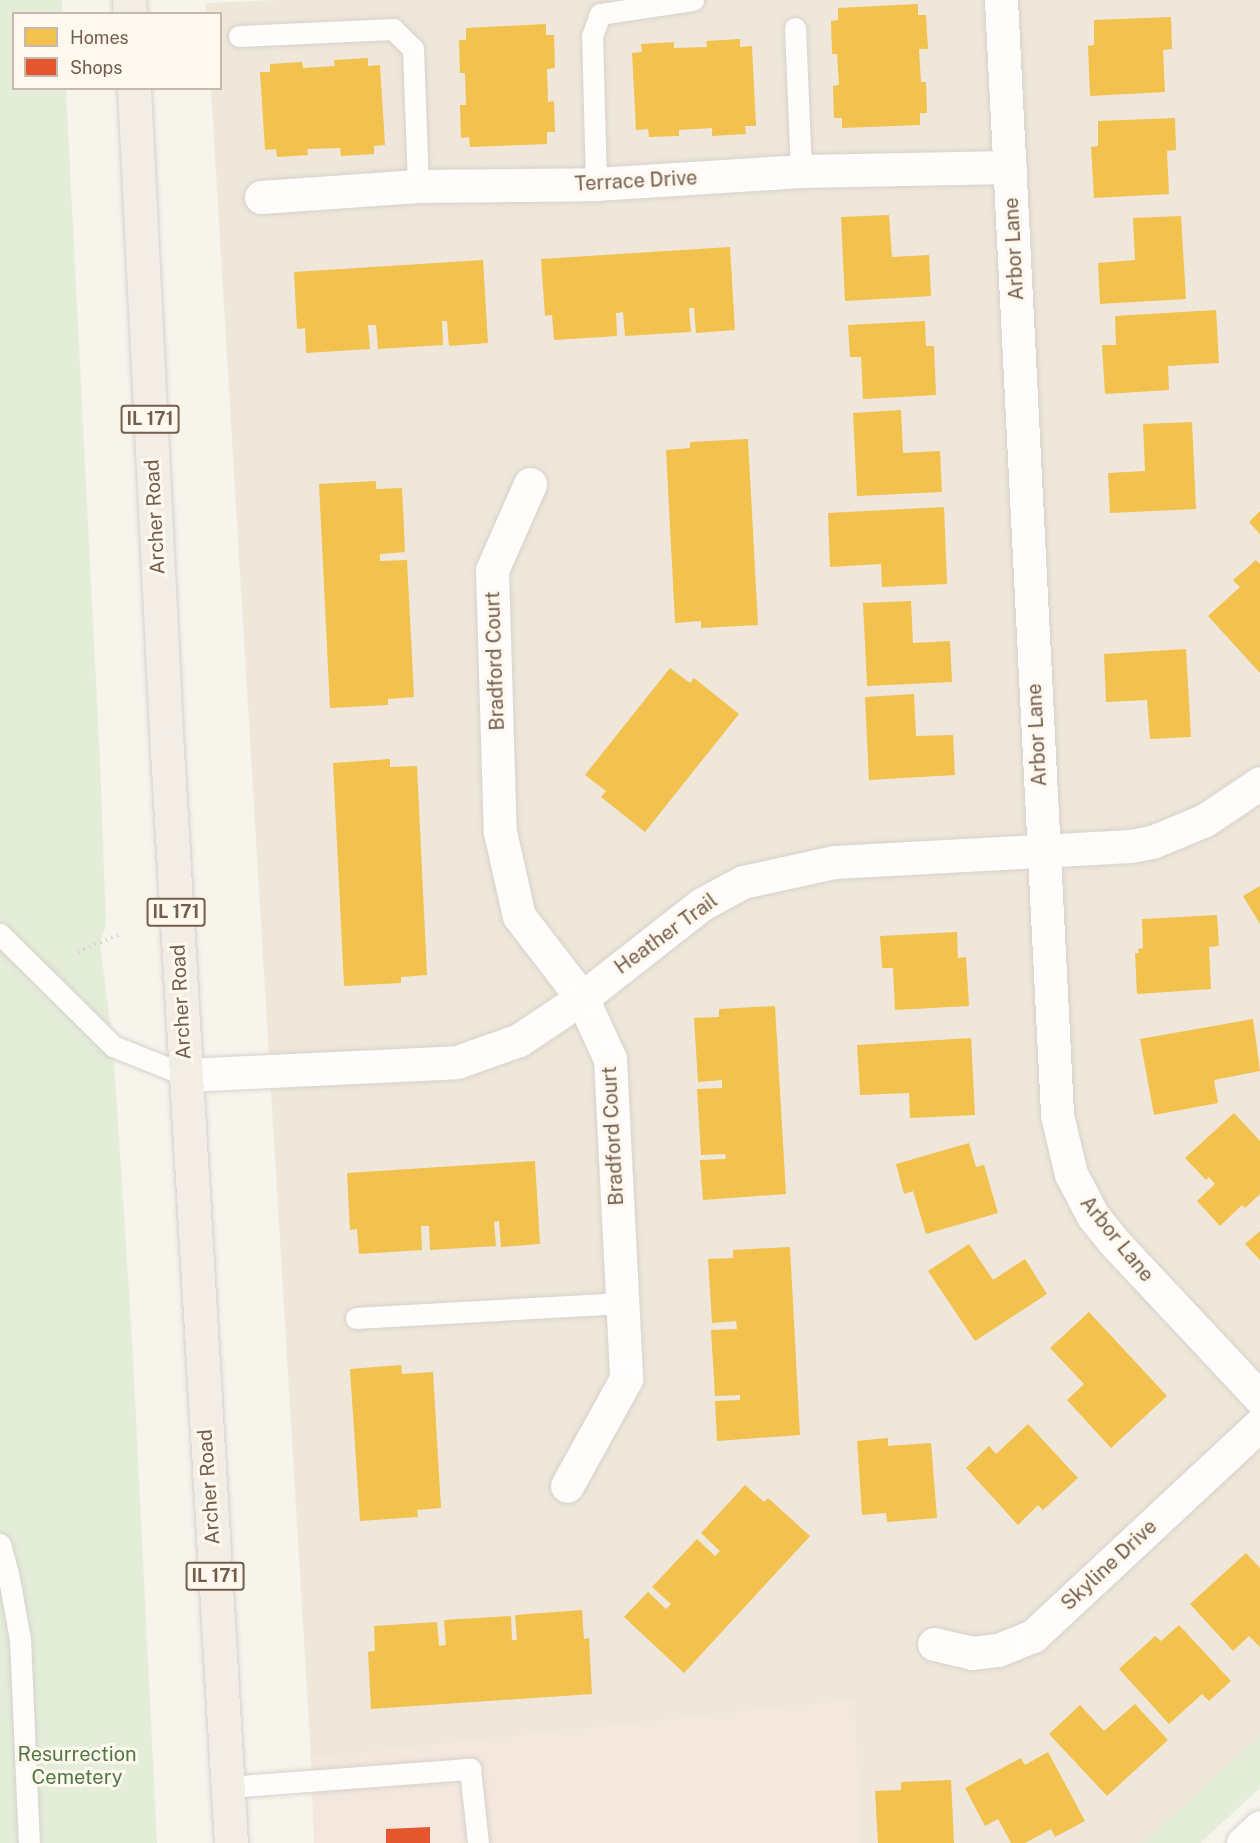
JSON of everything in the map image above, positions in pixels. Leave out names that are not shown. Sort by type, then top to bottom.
[{"type":"main road","name":"Archer Road","points":[[134,90],[185,1075],[231,1843]]},
{"type":"street","name":"Arbor Lane","points":[[1001,0],[1058,1114],[1071,1174],[1082,1198],[1114,1242],[1260,1398]]},
{"type":"street","name":"Terrace Drive","points":[[261,197],[418,186],[596,184],[801,171],[1010,167]]},
{"type":"street","name":"Bradford Court","points":[[530,484],[492,570],[500,832],[519,916],[582,998],[610,1059],[626,1379],[567,1486]]},
{"type":"street","name":"Heather Trail","points":[[185,1075],[457,1062],[519,1040],[582,998],[702,904],[743,882],[836,862],[1103,849],[1152,842],[1205,820],[1260,783]]},
{"type":"street","name":"Skyline Drive","points":[[934,1644],[972,1653],[998,1650],[1033,1636],[1260,1425]]},
{"type":"street","points":[[1242,1843],[1260,1827]]},
{"type":"lane","points":[[596,184],[592,36],[600,14],[693,0]]},
{"type":"lane","points":[[795,28],[801,171]]},
{"type":"lane","points":[[239,36],[393,29],[413,49],[418,186]]},
{"type":"lane","points":[[0,934],[113,1046],[185,1075]]},
{"type":"lane","points":[[356,1318],[622,1303]]},
{"type":"lane","points":[[0,1544],[8,1573],[20,1639],[29,1843]]},
{"type":"lane","points":[[228,1787],[470,1769],[478,1843]]},
{"type":"path","points":[[78,952],[120,934]]},
{"type":"shaded area","points":[[277,0],[1260,0],[1260,1749],[1157,1843],[861,1843],[854,1700],[311,1758],[211,90],[222,90],[222,12],[206,12],[206,3]]},
{"type":"shaded area","points":[[854,1700],[861,1843],[314,1843],[311,1758]]},
{"type":"green space","name":"Resurrection Cemetery","points":[[0,0],[62,0],[62,12],[12,12],[12,90],[66,90],[100,761],[106,924],[100,943],[113,1046],[132,1338],[157,1843],[0,1843]]},
{"type":"green space","points":[[1260,1735],[1260,1788],[1200,1843],[1143,1843]]},
{"type":"building: Homes","points":[[918,4],[918,15],[926,15],[928,49],[919,49],[921,82],[926,82],[927,113],[920,113],[920,125],[842,128],[842,118],[834,118],[833,86],[839,85],[837,54],[832,54],[831,21],[838,20],[838,8]]},
{"type":"building: Homes","points":[[1171,17],[1172,49],[1163,50],[1165,92],[1090,96],[1088,46],[1094,45],[1094,20]]},
{"type":"building: Homes","points":[[546,24],[546,35],[554,35],[555,68],[547,69],[548,102],[554,101],[555,132],[547,132],[547,144],[470,147],[469,137],[461,138],[460,105],[466,105],[465,73],[460,73],[459,40],[466,40],[466,28]]},
{"type":"building: Homes","points":[[740,39],[740,47],[752,46],[756,126],[745,126],[746,134],[712,136],[712,128],[679,130],[679,136],[649,137],[648,129],[636,130],[632,53],[642,52],[641,44],[674,42],[674,48],[707,47],[706,41]]},
{"type":"building: Homes","points":[[368,58],[368,66],[380,65],[385,145],[374,146],[374,154],[341,156],[340,148],[307,149],[308,155],[277,157],[276,149],[265,150],[260,72],[270,72],[270,64],[302,62],[303,68],[335,66],[334,60]]},
{"type":"building: Homes","points":[[1175,118],[1176,150],[1167,151],[1169,194],[1094,198],[1091,147],[1098,146],[1098,121]]},
{"type":"building: Homes","points":[[889,215],[892,257],[929,255],[931,296],[845,301],[841,217]]},
{"type":"building: Homes","points":[[1181,216],[1186,299],[1100,304],[1098,263],[1135,260],[1133,218]]},
{"type":"building: Homes","points":[[730,247],[735,330],[696,333],[694,308],[689,308],[691,332],[625,336],[623,312],[616,313],[617,336],[554,340],[552,315],[545,316],[541,259]]},
{"type":"building: Homes","points":[[483,260],[488,343],[449,346],[447,321],[442,321],[443,345],[378,349],[376,325],[368,325],[370,349],[306,353],[305,328],[297,329],[294,272]]},
{"type":"building: Homes","points":[[1216,310],[1219,363],[1168,366],[1169,390],[1105,394],[1102,345],[1116,345],[1115,316]]},
{"type":"building: Homes","points":[[925,321],[926,346],[934,346],[936,395],[863,399],[861,357],[850,357],[848,325]]},
{"type":"building: Homes","points":[[901,410],[903,453],[940,451],[942,492],[857,496],[853,413]]},
{"type":"building: Homes","points":[[1192,422],[1196,509],[1110,513],[1108,473],[1145,471],[1143,424]]},
{"type":"building: Homes","points":[[748,439],[758,625],[701,628],[701,621],[675,623],[666,450],[690,448],[690,442]]},
{"type":"building: Homes","points":[[376,481],[376,489],[402,488],[405,552],[380,554],[380,561],[407,560],[414,697],[388,699],[388,705],[330,708],[319,484]]},
{"type":"building: Homes","points":[[944,507],[947,584],[882,587],[881,564],[830,567],[828,513]]},
{"type":"building: Homes","points":[[1260,511],[1260,534],[1249,522]]},
{"type":"building: Homes","points":[[1256,560],[1260,564],[1260,673],[1208,616],[1240,587],[1233,580]]},
{"type":"building: Homes","points":[[911,601],[913,643],[950,641],[952,682],[867,686],[863,603]]},
{"type":"building: Homes","points":[[1186,649],[1191,737],[1150,739],[1147,700],[1106,702],[1104,654]]},
{"type":"building: Homes","points":[[670,668],[690,683],[694,678],[739,714],[645,832],[601,797],[606,791],[585,775]]},
{"type":"building: Homes","points":[[914,694],[916,736],[953,735],[955,775],[869,780],[865,697]]},
{"type":"building: Homes","points":[[390,759],[390,767],[417,766],[427,975],[401,977],[401,983],[344,986],[333,763]]},
{"type":"building: Homes","points":[[1260,886],[1260,924],[1243,896]]},
{"type":"building: Homes","points":[[1217,915],[1219,946],[1209,947],[1211,989],[1137,994],[1135,953],[1139,953],[1138,949],[1143,948],[1142,919]]},
{"type":"building: Homes","points":[[957,932],[958,958],[966,957],[969,1006],[895,1010],[893,968],[882,968],[880,936]]},
{"type":"building: Homes","points":[[775,1006],[786,1194],[703,1200],[700,1160],[726,1159],[725,1154],[701,1155],[697,1089],[722,1088],[722,1080],[698,1082],[694,1018],[719,1017],[719,1009]]},
{"type":"building: Homes","points":[[1253,1019],[1260,1071],[1214,1080],[1218,1103],[1154,1115],[1140,1039]]},
{"type":"building: Homes","points":[[971,1038],[975,1115],[910,1118],[909,1093],[860,1095],[857,1045]]},
{"type":"building: Homes","points":[[1234,1113],[1260,1141],[1260,1194],[1245,1208],[1242,1205],[1220,1226],[1197,1201],[1215,1184],[1209,1177],[1206,1180],[1185,1158]]},
{"type":"building: Homes","points":[[969,1143],[976,1167],[984,1165],[998,1213],[926,1234],[913,1191],[904,1194],[896,1164]]},
{"type":"building: Homes","points":[[535,1161],[540,1244],[501,1247],[499,1221],[494,1222],[496,1246],[430,1250],[429,1226],[421,1226],[422,1250],[359,1254],[357,1229],[350,1230],[347,1173]]},
{"type":"building: Homes","points":[[1260,1231],[1260,1260],[1245,1244]]},
{"type":"building: Homes","points":[[969,1244],[993,1280],[1025,1259],[1047,1294],[975,1341],[928,1271]]},
{"type":"building: Homes","points":[[790,1247],[800,1435],[717,1441],[715,1401],[740,1400],[740,1395],[715,1396],[711,1330],[737,1329],[736,1321],[712,1323],[708,1259],[733,1258],[733,1250]]},
{"type":"building: Homes","points":[[1089,1312],[1167,1396],[1111,1448],[1067,1400],[1084,1384],[1050,1348]]},
{"type":"building: Homes","points":[[401,1365],[402,1374],[433,1372],[441,1508],[417,1510],[418,1517],[360,1521],[350,1369]]},
{"type":"building: Homes","points":[[1028,1424],[1078,1478],[1043,1510],[1038,1505],[1018,1525],[966,1468],[989,1446],[996,1454]]},
{"type":"building: Homes","points":[[888,1438],[888,1446],[931,1443],[937,1518],[887,1522],[886,1513],[862,1515],[857,1441]]},
{"type":"building: Homes","points":[[745,1485],[764,1502],[768,1498],[810,1536],[684,1673],[624,1617],[648,1592],[666,1609],[671,1604],[652,1587],[697,1539],[715,1556],[720,1551],[701,1533]]},
{"type":"building: Homes","points":[[1246,1553],[1260,1568],[1260,1647],[1249,1636],[1233,1651],[1190,1604]]},
{"type":"building: Homes","points":[[582,1610],[584,1639],[589,1638],[592,1694],[371,1709],[368,1652],[375,1651],[374,1626],[437,1622],[439,1646],[446,1645],[444,1620],[511,1616],[512,1640],[517,1640],[515,1615]]},
{"type":"building: Homes","points":[[1179,1625],[1231,1681],[1209,1701],[1202,1694],[1169,1724],[1119,1669],[1155,1636],[1161,1641]]},
{"type":"building: Homes","points":[[1135,1704],[1168,1740],[1107,1796],[1049,1734],[1080,1705],[1104,1731]]},
{"type":"building: Homes","points":[[1048,1752],[1085,1821],[1055,1837],[1051,1829],[1025,1843],[1011,1843],[998,1819],[985,1826],[965,1788],[1021,1758],[1025,1765]]},
{"type":"building: Homes","points":[[951,1780],[954,1843],[878,1843],[875,1791],[901,1790],[901,1782]]},
{"type":"building: Shops","points":[[430,1827],[430,1843],[386,1843],[386,1829]]}]
